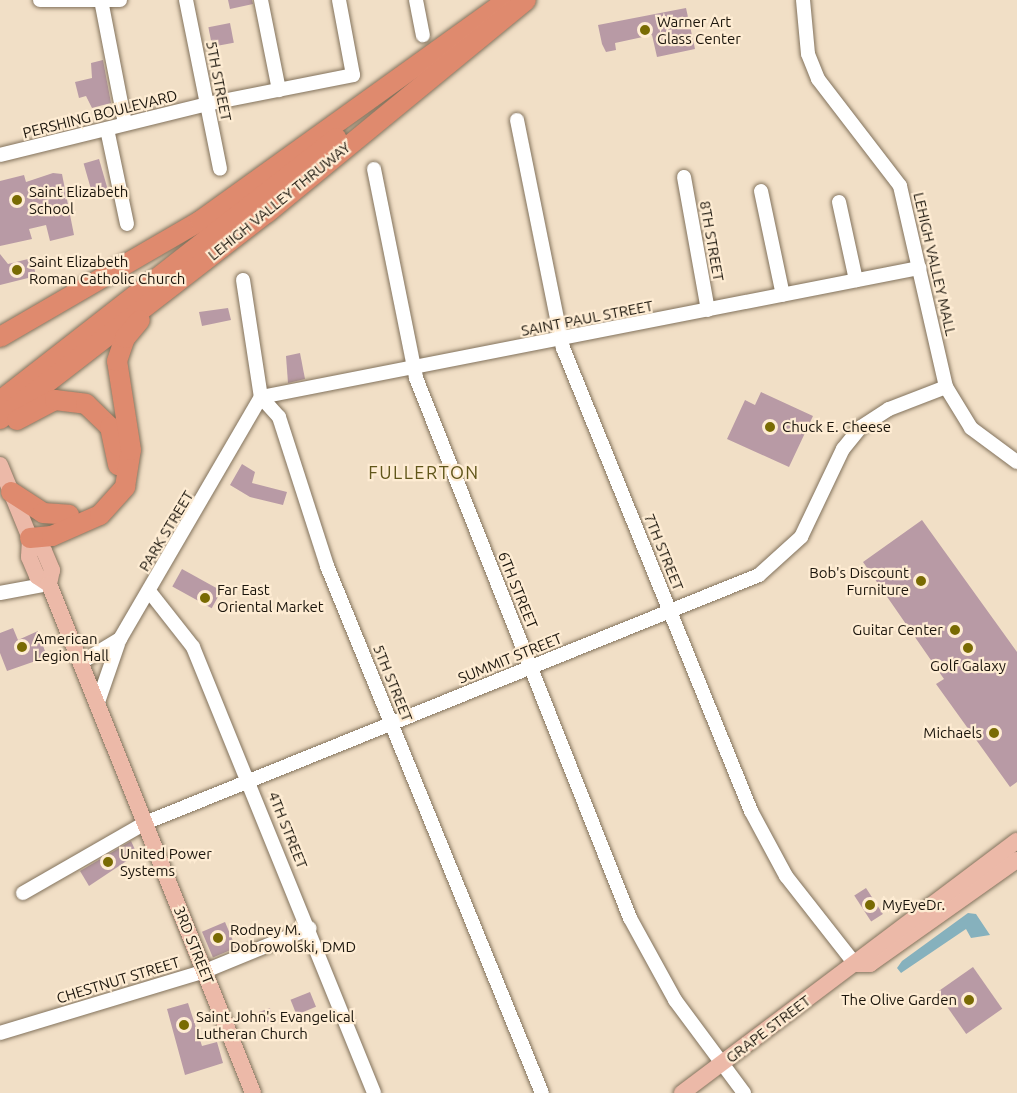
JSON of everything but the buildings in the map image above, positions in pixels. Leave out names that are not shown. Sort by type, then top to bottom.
[{"type":"highway","name":"LEHIGH VALLEY THRUWAY","points":[[0,419],[267,213],[526,0]]},
{"type":"highway","name":"LEHIGH VALLEY THRUWAY","points":[[0,401],[504,2]]},
{"type":"highway","points":[[0,337],[200,221],[504,2]]},
{"type":"highway","points":[[30,538],[52,536],[92,519],[120,495],[131,459],[117,368],[125,338],[135,324],[267,213]]},
{"type":"highway","points":[[0,431],[55,400],[79,401],[105,420],[117,444],[116,474],[99,500],[30,538]]},
{"type":"highway","points":[[11,492],[43,513],[69,515]]},
{"type":"main road","name":"3RD STREET","points":[[0,465],[30,538],[44,550],[52,570],[49,584],[253,1093]]},
{"type":"main road","name":"GRAPE STREET","points":[[681,1093],[855,964],[860,955],[1017,840]]},
{"type":"main road","name":"GRAPE STREET","points":[[855,964],[870,964],[1017,860]]},
{"type":"street","points":[[40,0],[120,0]]},
{"type":"street","name":"5TH STREET","points":[[186,0],[220,169]]},
{"type":"street","points":[[261,0],[279,90]]},
{"type":"street","name":"PERSHING BOULEVARD","points":[[0,155],[207,104],[353,75],[339,0]]},
{"type":"street","points":[[416,0],[423,35]]},
{"type":"street","name":"LEHIGH VALLEY MALL","points":[[803,0],[811,63],[826,91],[900,186],[946,387],[971,428],[1017,462]]},
{"type":"street","points":[[101,1],[125,124]]},
{"type":"street","name":"7TH STREET","points":[[517,120],[560,340],[763,837],[786,876],[855,964]]},
{"type":"street","points":[[107,129],[127,225]]},
{"type":"street","name":"6TH STREET","points":[[374,169],[414,370],[630,918],[675,1000],[744,1093]]},
{"type":"street","name":"8TH STREET","points":[[684,177],[708,310]]},
{"type":"street","points":[[761,191],[783,295]]},
{"type":"street","points":[[839,202],[856,280]]},
{"type":"street","name":"SAINT PAUL STREET","points":[[261,397],[414,370],[919,267]]},
{"type":"street","points":[[243,280],[261,397]]},
{"type":"street","name":"SUMMIT STREET","points":[[23,893],[145,823],[759,575],[777,563],[801,537],[843,449],[861,427],[889,409],[946,387]]},
{"type":"street","name":"5TH STREET","points":[[261,397],[279,417],[327,566],[542,1093]]},
{"type":"street","name":"PARK STREET","points":[[80,663],[120,639],[261,397]]},
{"type":"street","points":[[0,593],[49,584]]},
{"type":"street","name":"4TH STREET","points":[[149,591],[193,647],[250,780],[374,1093]]},
{"type":"street","points":[[97,707],[98,691],[120,639]]},
{"type":"street","name":"CHESTNUT STREET","points":[[0,1034],[205,971],[310,928]]},
{"type":"water","points":[[968,913],[976,914],[990,935],[971,938],[966,929],[901,973],[897,968],[902,961]]},
{"type":"place","name":"Warner Art Glass Center","points":[[645,30]]},
{"type":"place","name":"Saint Elizabeth School","points":[[17,200]]},
{"type":"place","name":"Saint Elizabeth Roman Catholic Church","points":[[17,270]]},
{"type":"place","name":"Chuck E. Cheese","points":[[770,427]]},
{"type":"place","name":"Bob's Discount Furniture","points":[[921,581]]},
{"type":"place","name":"Far East Oriental Market","points":[[205,598]]},
{"type":"place","name":"Guitar Center","points":[[955,630]]},
{"type":"place","name":"American Legion Hall","points":[[22,647]]},
{"type":"place","name":"Golf Galaxy","points":[[968,648]]},
{"type":"place","name":"Michaels","points":[[994,733]]},
{"type":"place","name":"United Power Systems","points":[[108,862]]},
{"type":"place","name":"MyEyeDr.","points":[[870,905]]},
{"type":"place","name":"Rodney M. Dobrowolski, DMD","points":[[218,938]]},
{"type":"place","name":"The Olive Garden","points":[[969,1000]]},
{"type":"place","name":"Saint John's Evangelical Lutheran Church","points":[[184,1025]]},
{"type":"district","name":"FULLERTON","points":[[424,472]]}]
